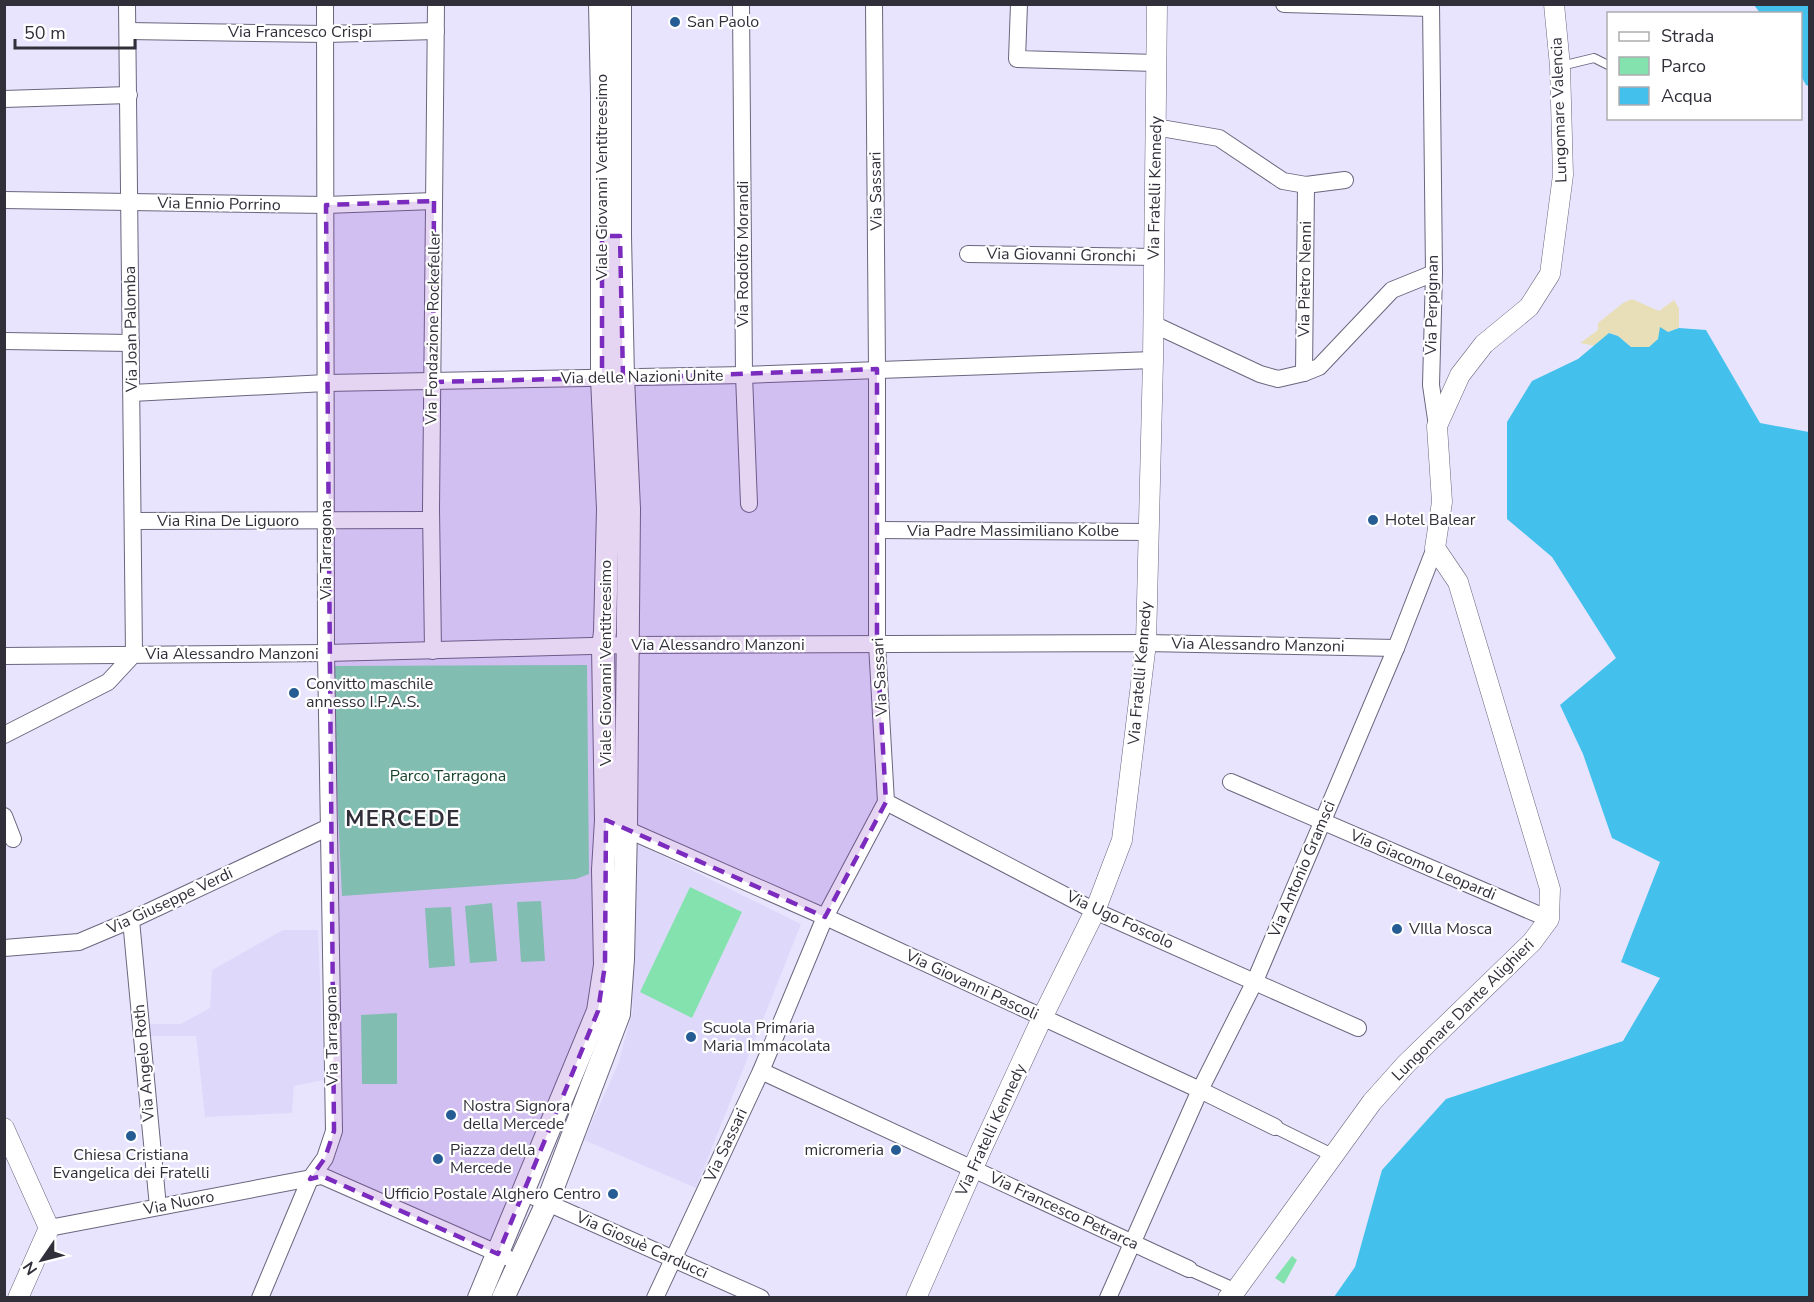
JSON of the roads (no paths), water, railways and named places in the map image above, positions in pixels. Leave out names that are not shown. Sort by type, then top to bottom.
[{"type":"main road","name":"Viale Giovanni Ventitreesimo","points":[[600,4],[611,95]]},
{"type":"main road","name":"Viale Giovanni Ventitreesimo","points":[[479,1298],[598,1011],[605,965],[603,870],[616,824],[628,645],[613,378],[611,236],[611,95],[620,4]]},
{"type":"main road","name":"Viale Giovanni Ventitreesimo","points":[[503,1298],[547,1203],[619,1014],[622,958],[616,824],[603,647],[619,509]]},
{"type":"street","name":"Via Joan Palomba","points":[[128,4],[134,654]]},
{"type":"street","name":"Via Tarragona","points":[[310,1179],[325,1158],[334,1131],[326,653],[325,4]]},
{"type":"street","name":"Via Fondazione Rockefeller","points":[[433,651],[431,520],[436,4]]},
{"type":"street","name":"Via Rodolfo Morandi","points":[[741,4],[744,375],[748,504]]},
{"type":"street","name":"Via Sassari","points":[[655,1298],[761,1071],[825,917],[886,802],[877,644],[874,4]]},
{"type":"street","points":[[1019,4],[1017,59],[1156,63]]},
{"type":"street","name":"Via Fratelli Kennedy","points":[[916,1298],[1042,1018],[1095,911],[1122,840],[1146,643],[1153,360],[1156,4]]},
{"type":"street","points":[[1284,4],[1431,6]]},
{"type":"street","name":"Lungomare Valencia","points":[[1437,426],[1460,375],[1484,344],[1530,307],[1550,274],[1563,175],[1560,66],[1554,4]]},
{"type":"street","name":"Via Perpignan","points":[[1431,6],[1434,273],[1431,385],[1437,426]]},
{"type":"street","name":"Via Francesco Crispi","points":[[128,31],[326,34],[436,31]]},
{"type":"street","points":[[4,99],[129,95]]},
{"type":"street","points":[[1155,127],[1219,138],[1283,181],[1306,185],[1345,180]]},
{"type":"street","name":"Via Pietro Nenni","points":[[1304,373],[1306,185]]},
{"type":"street","name":"Via Ennio Porrino","points":[[4,200],[326,205],[434,201]]},
{"type":"street","name":"Via Giovanni Gronchi","points":[[968,254],[1154,257]]},
{"type":"street","points":[[1153,324],[1260,374],[1278,379],[1319,367],[1392,290],[1434,273]]},
{"type":"street","points":[[4,341],[131,343]]},
{"type":"street","name":"Via delle Nazioni Unite","points":[[132,393],[326,383],[744,375],[1153,360]]},
{"type":"street","name":"Via Antonio Gramsci","points":[[1108,1298],[1200,1090],[1255,981],[1436,548],[1442,502],[1437,426]]},
{"type":"street","name":"Via Rina De Liguoro","points":[[133,521],[431,520]]},
{"type":"street","name":"Via Padre Massimiliano Kolbe","points":[[877,530],[1149,532]]},
{"type":"street","points":[[1436,548],[1458,582],[1550,889],[1549,919]]},
{"type":"street","name":"Via Alessandro Manzoni","points":[[4,656],[326,653],[628,645],[1146,643],[1396,648]]},
{"type":"street","points":[[4,735],[108,682],[134,654]]},
{"type":"street","name":"Via Giacomo Leopardi","points":[[1231,782],[1549,919]]},
{"type":"street","name":"Via Ugo Foscolo","points":[[886,802],[1095,911],[1358,1028]]},
{"type":"street","points":[[4,816],[13,839]]},
{"type":"street","name":"Via Giovanni Pascoli","points":[[616,824],[825,917],[1200,1090],[1334,1156]]},
{"type":"street","name":"Via Giuseppe Verdi","points":[[4,948],[79,942],[329,827]]},
{"type":"street","name":"Lungomare Dante Alighieri","points":[[1232,1294],[1372,1102],[1406,1064],[1532,942],[1549,919]]},
{"type":"street","name":"Via Angelo Roth","points":[[131,920],[158,1207]]},
{"type":"street","name":"Via Francesco Petrarca","points":[[761,1071],[1189,1269],[1232,1294]]},
{"type":"street","points":[[4,1128],[49,1228],[18,1298]]},
{"type":"street","name":"Via Nuoro","points":[[49,1228],[322,1176],[498,1254]]},
{"type":"street","points":[[260,1298],[310,1179]]},
{"type":"street","name":"Via Giosuè Carducci","points":[[524,1192],[761,1298]]},
{"type":"street","points":[[498,1254],[519,1262]]},
{"type":"lane","points":[[1560,66],[1594,58],[1607,64]]},
{"type":"water","points":[[1754,5],[1809,5],[1809,86],[1802,78],[1802,12],[1759,12]]},
{"type":"water","points":[[1660,327],[1668,332],[1679,328],[1706,330],[1760,423],[1809,432],[1809,1297],[1334,1297],[1355,1267],[1382,1170],[1446,1099],[1623,1041],[1660,978],[1621,962],[1660,862],[1612,838],[1583,754],[1560,705],[1616,658],[1552,557],[1507,519],[1507,422],[1532,381],[1578,359],[1609,333],[1618,336],[1631,347],[1649,347],[1658,339]]},
{"type":"place","name":"San Paolo","points":[[675,22]]},
{"type":"place","name":"Hotel Balear","points":[[1373,520]]},
{"type":"place","name":"Convitto maschile annesso I.P.A.S.","points":[[294,693]]},
{"type":"place","name":"VIlla Mosca","points":[[1397,929]]},
{"type":"place","name":"Scuola Primaria Maria Immacolata","points":[[691,1037]]},
{"type":"place","name":"Nostra Signora della Mercede","points":[[451,1115]]},
{"type":"place","name":"Chiesa Cristiana Evangelica dei Fratelli","points":[[131,1136]]},
{"type":"place","name":"micromeria","points":[[896,1150]]},
{"type":"place","name":"Piazza della Mercede","points":[[438,1159]]},
{"type":"place","name":"Ufficio Postale Alghero Centro","points":[[613,1194]]},
{"type":"district","name":"MERCEDE","points":[[403,819]]},
{"type":"park label","name":"Parco Tarragona","points":[[448,776]]}]
